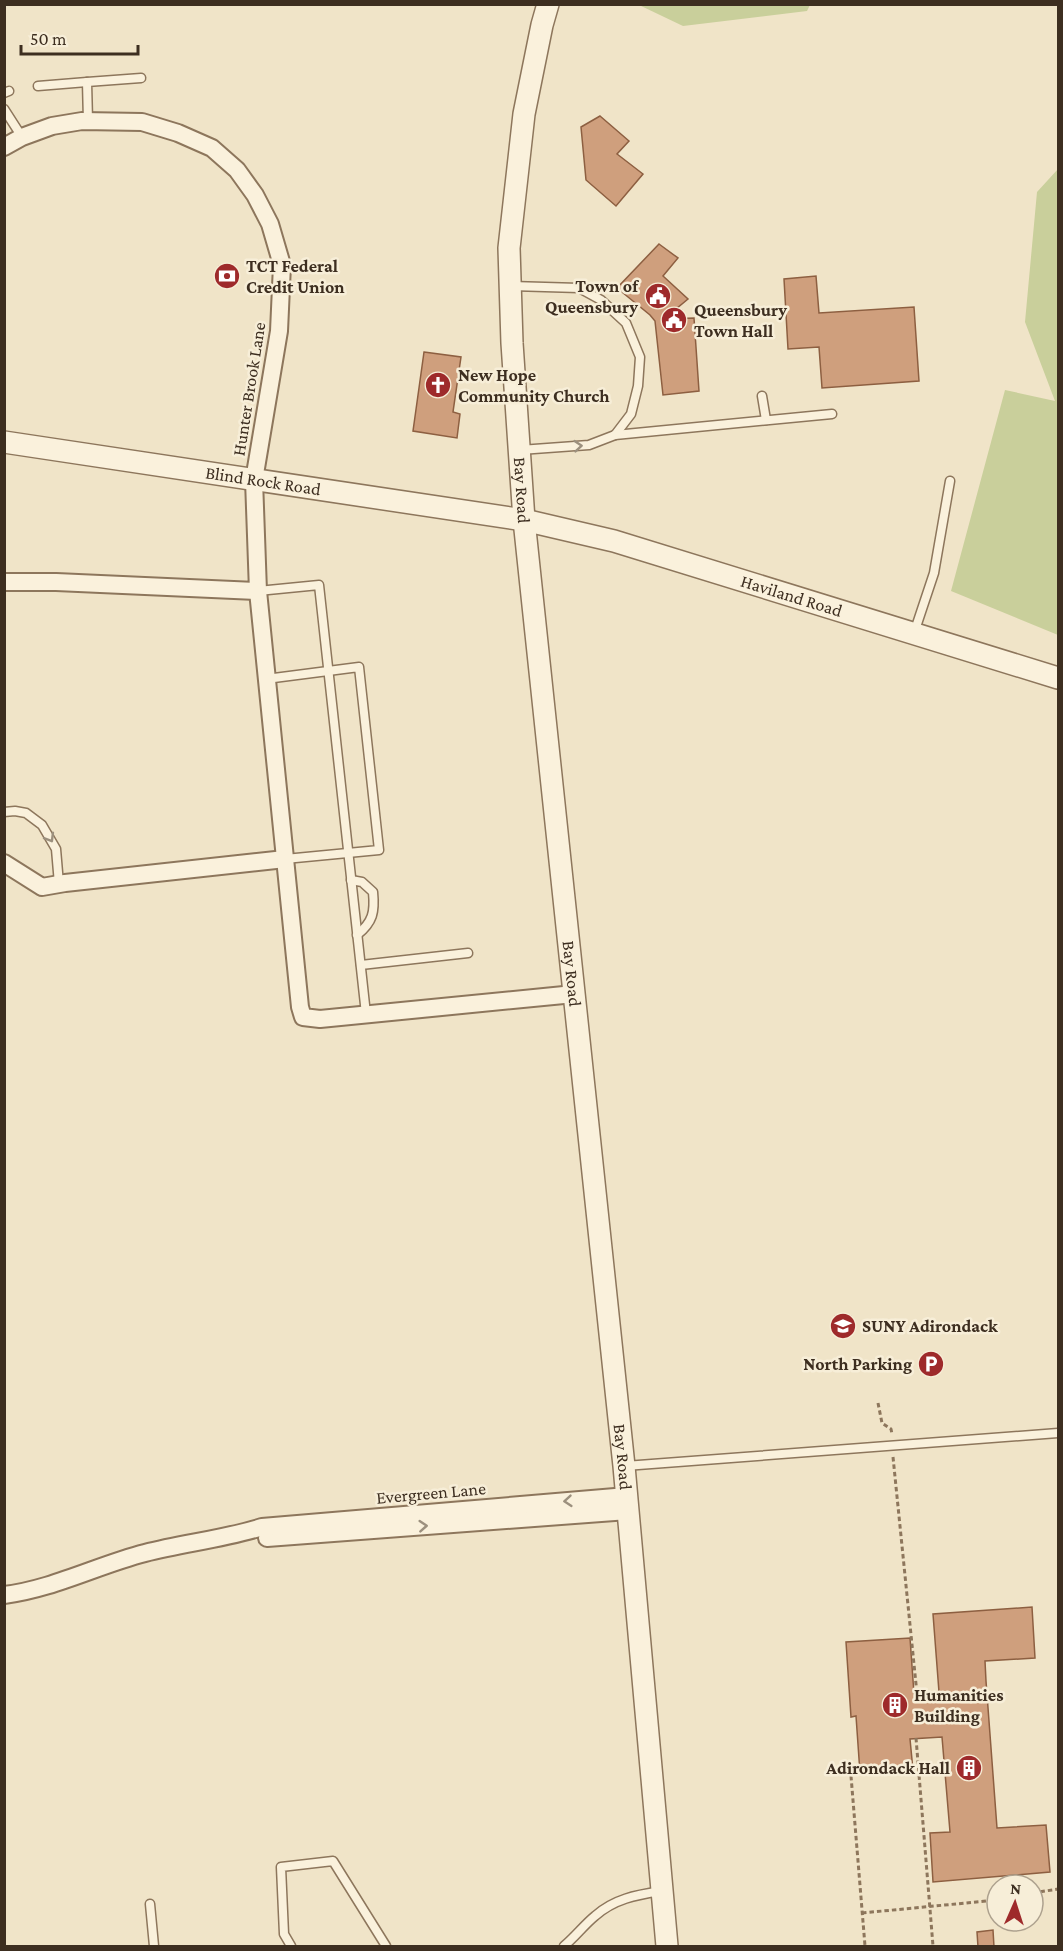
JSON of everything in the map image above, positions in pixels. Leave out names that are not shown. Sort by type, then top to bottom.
[{"type":"street","name":"Bay Road","points":[[548,4],[524,114],[509,248],[519,450],[524,520],[624,1466],[667,1947]]},
{"type":"street","name":"Hunter Brook Lane","points":[[4,147],[22,136],[52,126],[88,120],[142,122],[178,133],[212,148],[237,170],[255,195],[270,224],[282,265],[279,331],[254,480],[258,591],[300,1007],[303,1017],[320,1019],[366,1014]]},
{"type":"street","name":"Blind Rock Road","points":[[4,442],[524,520]]},
{"type":"street","name":"Haviland Road","points":[[524,520],[614,541],[1059,678]]},
{"type":"street","points":[[4,582],[56,582],[258,591]]},
{"type":"street","points":[[4,863],[42,887],[285,859]]},
{"type":"street","points":[[366,1014],[574,994]]},
{"type":"street","name":"Evergreen Lane","points":[[4,1595],[19,1593],[143,1554],[200,1540],[239,1534],[265,1538],[627,1503]]},
{"type":"lane","points":[[38,86],[141,78]]},
{"type":"lane","points":[[87,82],[88,120]]},
{"type":"lane","points":[[4,109],[22,136]]},
{"type":"lane","points":[[511,286],[579,288],[602,300],[626,323],[639,357],[638,386],[631,414],[615,435]]},
{"type":"lane","points":[[762,396],[765,420]]},
{"type":"lane","points":[[519,450],[589,445],[615,435],[832,414]]},
{"type":"lane","points":[[914,634],[934,573],[950,481]]},
{"type":"lane","points":[[258,591],[319,585],[366,1014]]},
{"type":"lane","points":[[267,679],[359,667],[379,849],[285,859]]},
{"type":"lane","points":[[4,812],[26,813],[37,820],[54,843],[59,884]]},
{"type":"lane","points":[[351,880],[362,882],[374,892],[375,911],[372,919],[367,927],[357,935]]},
{"type":"lane","points":[[361,965],[468,953]]},
{"type":"lane","points":[[624,1466],[1059,1433]]},
{"type":"lane","points":[[291,1947],[284,1934],[281,1867],[333,1861],[386,1947]]},
{"type":"lane","points":[[564,1947],[593,1917],[613,1902],[633,1895],[662,1890]]},
{"type":"lane","points":[[150,1904],[154,1947]]},
{"type":"path","points":[[878,1403],[882,1423],[891,1429],[892,1434]]},
{"type":"path","points":[[893,1454],[917,1694]]},
{"type":"path","points":[[916,1738],[933,1947]]},
{"type":"path","points":[[851,1776],[865,1947]]},
{"type":"path","points":[[862,1913],[985,1901]]},
{"type":"green space","points":[[810,4],[807,11],[683,26],[639,5]]},
{"type":"green space","points":[[1058,169],[1058,635],[951,591],[1005,390],[1055,401],[1025,322],[1037,192]]},
{"type":"building","points":[[600,116],[629,141],[617,154],[643,174],[616,206],[586,180],[581,127]]},
{"type":"building","name":"Queensbury Town Hall","points":[[659,244],[678,258],[663,276],[688,299],[664,319],[694,318],[699,391],[663,395],[655,321],[617,288]]},
{"type":"building","points":[[816,276],[819,313],[914,307],[919,381],[822,388],[819,347],[788,349],[784,279]]},
{"type":"building","name":"New Hope Community Church","points":[[424,352],[461,357],[453,412],[460,414],[457,438],[413,431]]},
{"type":"building","name":"Adirondack Hall","points":[[1032,1607],[1035,1658],[985,1661],[986,1681],[997,1828],[1046,1825],[1050,1872],[985,1873],[985,1878],[933,1882],[930,1833],[950,1832],[942,1737],[910,1739],[913,1770],[860,1773],[856,1716],[851,1717],[846,1642],[910,1638],[914,1694],[939,1692],[933,1614]]},
{"type":"building","points":[[977,1932],[993,1933],[994,1947],[978,1947]]},
{"type":"place","name":"TCT Federal Credit Union","points":[[227,276]]},
{"type":"place","name":"Town of Queensbury","points":[[658,296]]},
{"type":"place","name":"Queensbury Town Hall","points":[[674,320]]},
{"type":"place","name":"New Hope Community Church","points":[[438,385]]},
{"type":"place","name":"SUNY Adirondack","points":[[843,1326]]},
{"type":"place","name":"North Parking","points":[[931,1364]]},
{"type":"place","name":"Humanities Building","points":[[895,1705]]},
{"type":"place","name":"Adirondack Hall","points":[[969,1768]]}]
